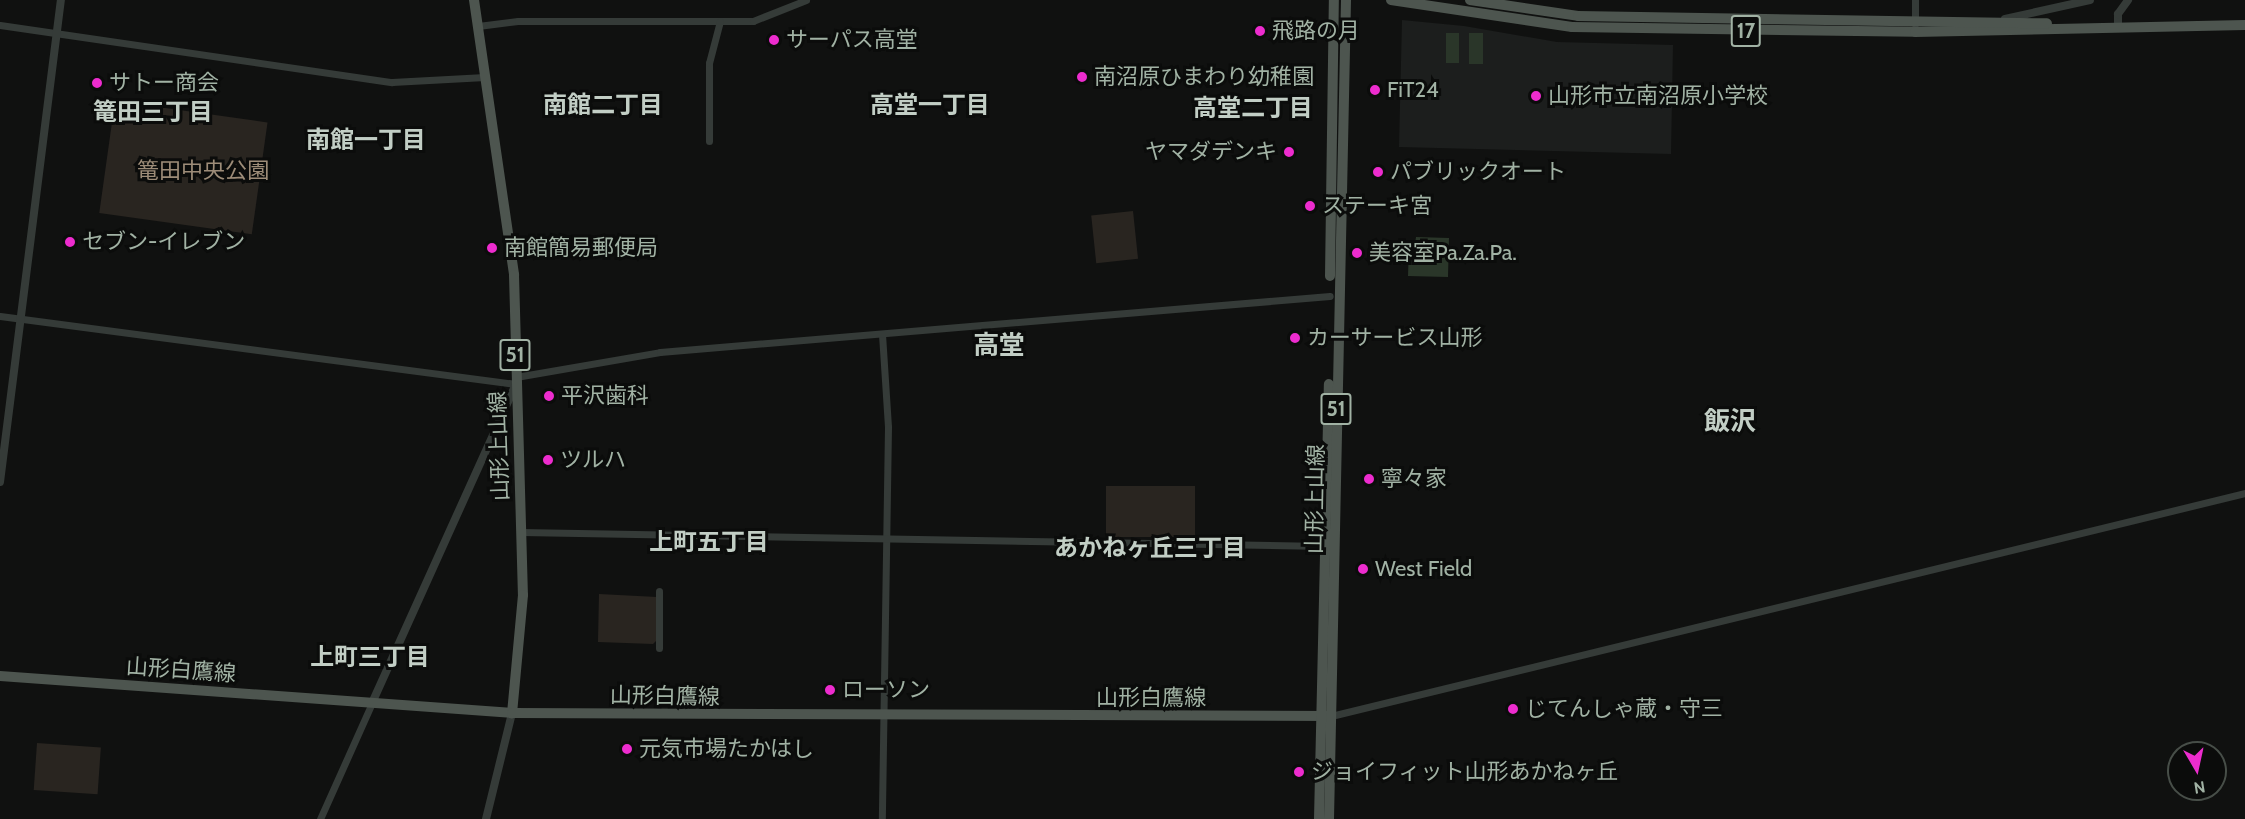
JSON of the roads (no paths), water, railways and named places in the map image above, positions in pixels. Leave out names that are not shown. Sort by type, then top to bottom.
[{"type":"main road","name":"山形上山線","points":[[474,0],[514,275],[523,595],[512,713]]},
{"type":"main road","name":"山形上山線","points":[[1329,819],[1325,546],[1334,0]]},
{"type":"main road","name":"山形上山線","points":[[1319,819],[1326,717],[1346,0]]},
{"type":"main road","name":"17","points":[[1391,0],[1572,27],[2118,28],[2245,26]]},
{"type":"main road","name":"17","points":[[1470,0],[1578,16],[1915,26],[2005,19],[2104,28]]},
{"type":"main road","name":"山形白鷹線","points":[[0,676],[512,713],[882,717],[1326,717]]},
{"type":"street","points":[[0,482],[61,0]]},
{"type":"street","points":[[478,26],[518,21],[720,21],[764,18],[806,0]]},
{"type":"street","points":[[1915,0],[1915,26]]},
{"type":"street","points":[[2005,19],[2090,0]]},
{"type":"street","points":[[2118,28],[2118,14],[2128,0]]},
{"type":"street","points":[[709,141],[709,63],[720,21]]},
{"type":"street","points":[[0,25],[392,82],[485,77]]},
{"type":"street","points":[[0,316],[516,380],[660,352],[1330,296]]},
{"type":"street","points":[[882,334],[888,427],[882,819]]},
{"type":"street","points":[[320,819],[516,380]]},
{"type":"street","points":[[1326,717],[2245,493]]},
{"type":"street","points":[[521,532],[1325,546]]},
{"type":"street","points":[[659,591],[659,648]]},
{"type":"street","points":[[486,819],[512,713]]},
{"type":"place","name":"飛路の月","points":[[1260,31]]},
{"type":"place","name":"サーパス高堂","points":[[774,40]]},
{"type":"place","name":"南沼原ひまわり幼稚園","points":[[1082,77]]},
{"type":"place","name":"サトー商会","points":[[97,83]]},
{"type":"place","name":"FiT24","points":[[1375,90]]},
{"type":"place","name":"山形市立南沼原小学校","points":[[1536,96]]},
{"type":"place","name":"ヤマダデンキ","points":[[1289,152]]},
{"type":"place","name":"パブリックオート","points":[[1378,172]]},
{"type":"place","name":"ステーキ宮","points":[[1310,206]]},
{"type":"place","name":"セブン-イレブン","points":[[70,242]]},
{"type":"place","name":"南館簡易郵便局","points":[[492,248]]},
{"type":"place","name":"美容室Pa.Za.Pa.","points":[[1357,253]]},
{"type":"place","name":"カーサービス山形","points":[[1295,338]]},
{"type":"place","name":"平沢歯科","points":[[549,396]]},
{"type":"place","name":"ツルハ","points":[[548,460]]},
{"type":"place","name":"寧々家","points":[[1369,479]]},
{"type":"place","name":"West Field","points":[[1363,569]]},
{"type":"place","name":"ローソン","points":[[830,690]]},
{"type":"place","name":"じてんしゃ蔵・守三","points":[[1513,709]]},
{"type":"place","name":"元気市場たかはし","points":[[627,749]]},
{"type":"place","name":"ジョイフィット山形あかねヶ丘","points":[[1299,772]]},
{"type":"district","name":"南館二丁目","points":[[603,105]]},
{"type":"district","name":"高堂一丁目","points":[[930,105]]},
{"type":"district","name":"高堂二丁目","points":[[1253,108]]},
{"type":"district","name":"篭田三丁目","points":[[153,112]]},
{"type":"district","name":"南館一丁目","points":[[366,140]]},
{"type":"district","name":"高堂","points":[[999,346]]},
{"type":"district","name":"飯沢","points":[[1730,422]]},
{"type":"district","name":"上町五丁目","points":[[709,542]]},
{"type":"district","name":"あかねヶ丘三丁目","points":[[1150,548]]},
{"type":"district","name":"上町三丁目","points":[[370,657]]},
{"type":"park label","name":"篭田中央公園","points":[[203,171]]}]
